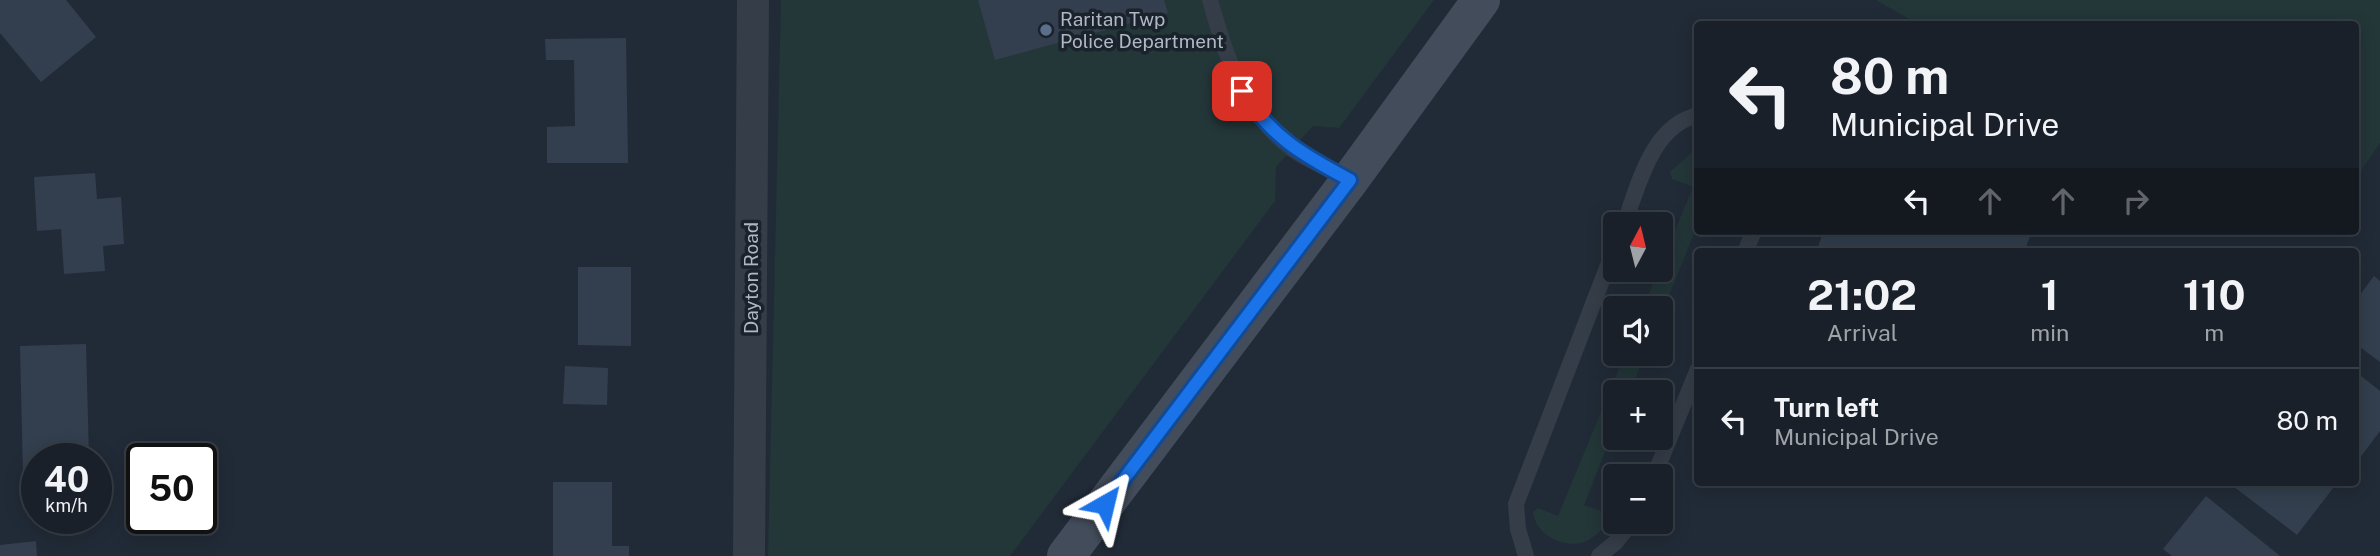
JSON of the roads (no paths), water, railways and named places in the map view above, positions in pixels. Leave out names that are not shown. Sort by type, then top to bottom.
[{"type":"main road","points":[[1066,556],[1350,180],[1481,0]]},
{"type":"street","name":"Dayton Road","points":[[749,556],[753,0]]},
{"type":"lane","points":[[1210,0],[1217,32],[1242,91],[1258,117],[1293,149],[1350,180]]},
{"type":"lane","points":[[1629,212],[1650,159],[1664,134],[1683,118],[1694,116]]},
{"type":"lane","points":[[1526,556],[1518,529],[1516,504],[1603,278]]},
{"type":"lane","points":[[1659,464],[1694,379]]},
{"type":"lane","points":[[1598,556],[1622,534]]},
{"type":"place","name":"Raritan Twp Police Department","points":[[1046,30]]}]
